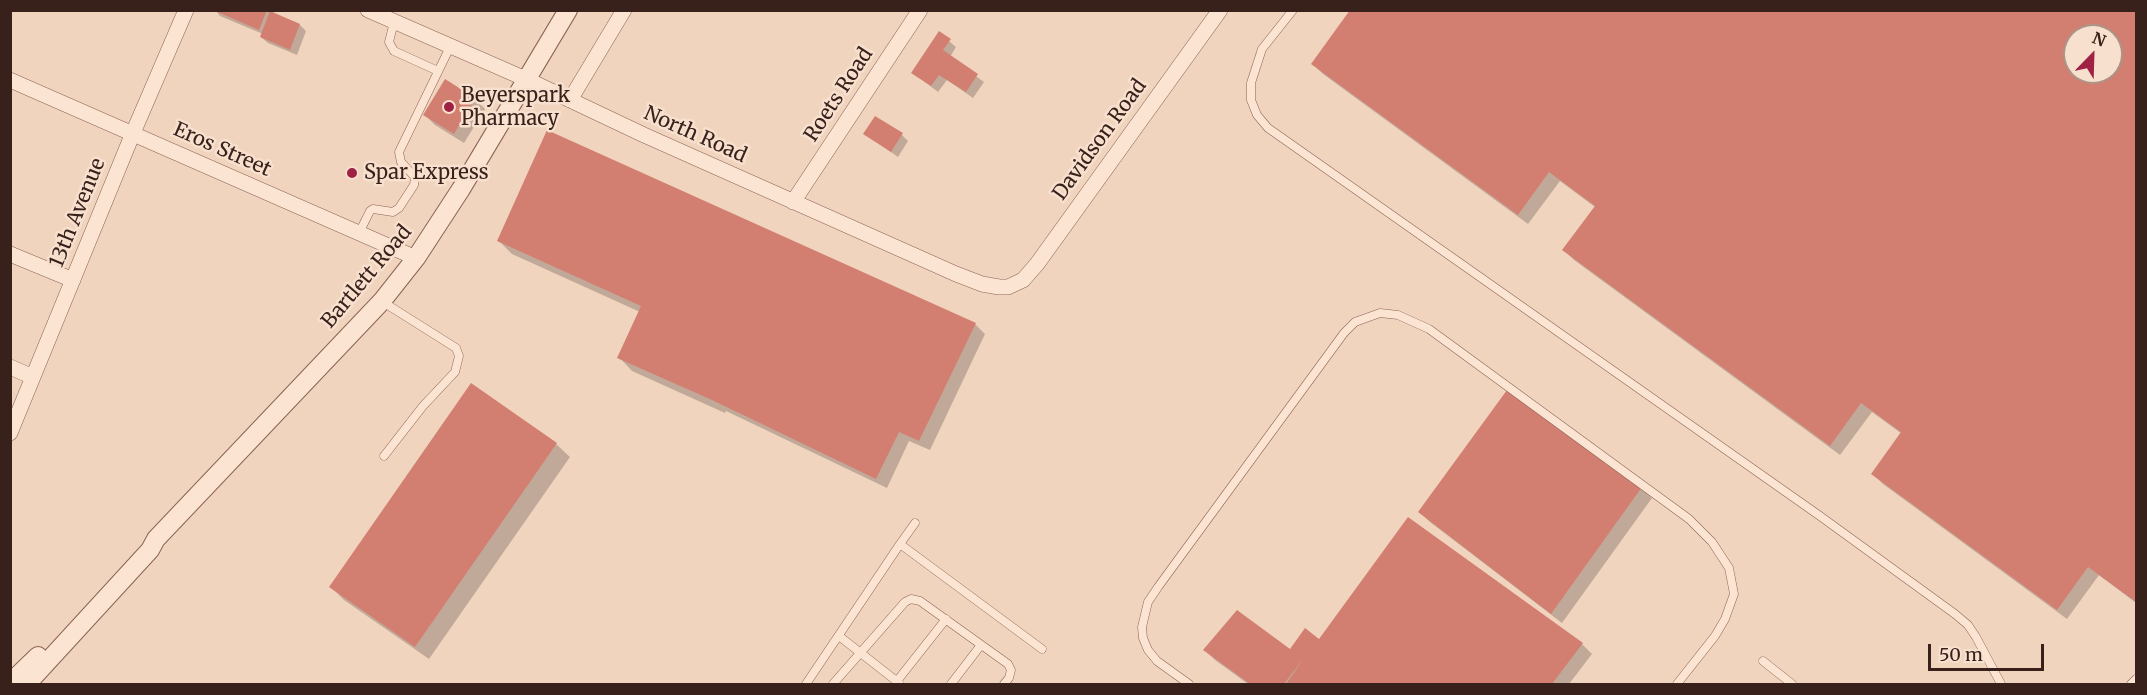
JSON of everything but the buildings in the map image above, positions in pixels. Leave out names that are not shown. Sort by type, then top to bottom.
[{"type":"street","name":"13th Avenue","points":[[11,431],[186,10]]},
{"type":"street","name":"North Road","points":[[368,10],[956,274],[982,284],[1008,287]]},
{"type":"street","name":"Bartlett Road","points":[[27,684],[150,550],[156,539],[382,301],[416,258],[528,80],[568,10]]},
{"type":"street","points":[[570,100],[624,10]]},
{"type":"street","name":"Roets Road","points":[[794,202],[920,10]]},
{"type":"street","name":"Davidson Road","points":[[1008,287],[1023,280],[1037,264],[1220,10]]},
{"type":"street","name":"Eros Street","points":[[10,80],[416,258]]},
{"type":"street","points":[[10,254],[73,280]]},
{"type":"street","points":[[10,367],[33,377]]},
{"type":"street","name":"Bartlett Road","points":[[10,683],[145,545],[156,539]]},
{"type":"lane","points":[[1293,10],[1262,49],[1251,83],[1251,100],[1257,116],[1268,128],[1820,516],[1955,614],[1968,625],[1976,637],[2001,684]]},
{"type":"lane","points":[[394,22],[389,42],[394,51],[438,71]]},
{"type":"lane","points":[[359,233],[370,211],[373,209],[393,212],[399,208],[414,185],[415,177],[401,162],[399,152],[450,47]]},
{"type":"lane","points":[[382,301],[456,348],[459,356],[455,372],[420,410],[384,456]]},
{"type":"lane","points":[[1189,684],[1157,662],[1148,650],[1143,638],[1142,627],[1148,602],[1344,333],[1355,322],[1380,313],[1398,315],[1429,328],[1689,519],[1712,542],[1729,568],[1734,594],[1725,619],[1715,636],[1677,684]]},
{"type":"lane","points":[[806,684],[915,523]]},
{"type":"lane","points":[[900,544],[1042,649]]},
{"type":"lane","points":[[833,684],[905,602],[911,599],[920,601],[946,618],[1008,664],[1011,670],[1004,684]]},
{"type":"lane","points":[[839,636],[899,683],[946,618]]},
{"type":"lane","points":[[951,684],[981,645]]},
{"type":"lane","points":[[1763,662],[1792,684]]},
{"type":"lane","points":[[2132,684],[2136,679]]},
{"type":"place","name":"Beyerspark Pharmacy","points":[[449,107]]},
{"type":"place","name":"Spar Express","points":[[352,173]]}]
